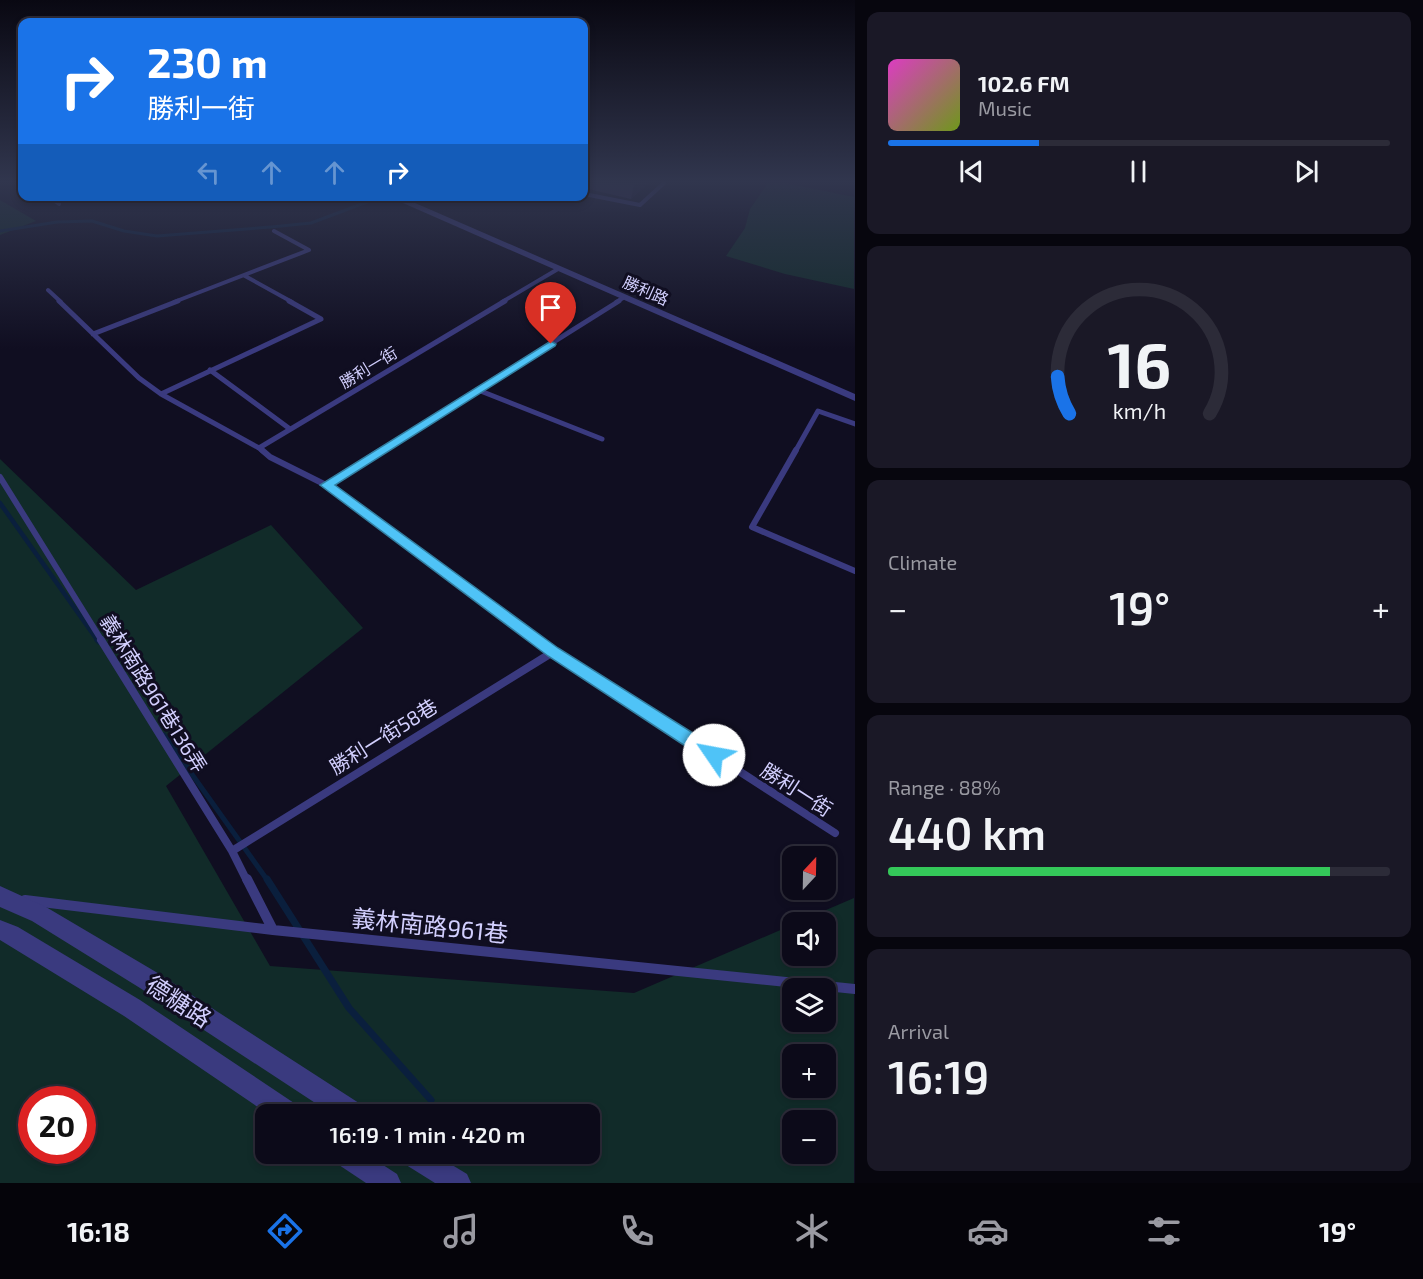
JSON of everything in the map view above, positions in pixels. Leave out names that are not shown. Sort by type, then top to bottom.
[{"type":"street","name":"勝利路","points":[[487,238],[855,398]]},
{"type":"street","name":"德糖路","points":[[1,897],[39,914],[148,980],[338,1104]]},
{"type":"street","name":"德糖路","points":[[0,930],[11,934],[132,1008],[273,1104]]},
{"type":"street","points":[[360,1164],[388,1183]]},
{"type":"street","points":[[428,1164],[458,1183]]},
{"type":"lane","points":[[93,334],[309,250],[287,238]]},
{"type":"lane","name":"勝利一街","points":[[558,269],[259,448],[270,457],[326,485],[553,652],[835,833]]},
{"type":"lane","points":[[161,394],[321,319],[245,276]]},
{"type":"lane","points":[[48,290],[139,378],[161,394],[259,448]]},
{"type":"lane","points":[[326,485],[625,297]]},
{"type":"lane","points":[[210,370],[290,429]]},
{"type":"lane","points":[[478,390],[602,439]]},
{"type":"lane","points":[[855,424],[818,411],[752,527],[855,571]]},
{"type":"lane","name":"義林南路961巷136弄","points":[[0,477],[234,850],[273,930]]},
{"type":"lane","name":"勝利一街58巷","points":[[234,850],[553,652]]},
{"type":"lane","name":"義林南路961巷","points":[[1,897],[273,930],[855,989]]},
{"type":"green space","points":[[738,238],[854,238],[854,289],[785,274],[726,256]]},
{"type":"green space","points":[[0,459],[136,590],[271,525],[363,628],[166,786],[270,966],[634,993],[782,929],[782,966],[836,966],[836,912],[821,912],[854,898],[854,1183],[0,1183]]},
{"type":"waterway","points":[[0,503],[98,641]]},
{"type":"waterway","points":[[164,735],[268,881]]},
{"type":"waterway","points":[[267,879],[349,1008],[431,1100]]},
{"type":"route","points":[[551,344],[326,485],[553,652],[714,755]]}]
